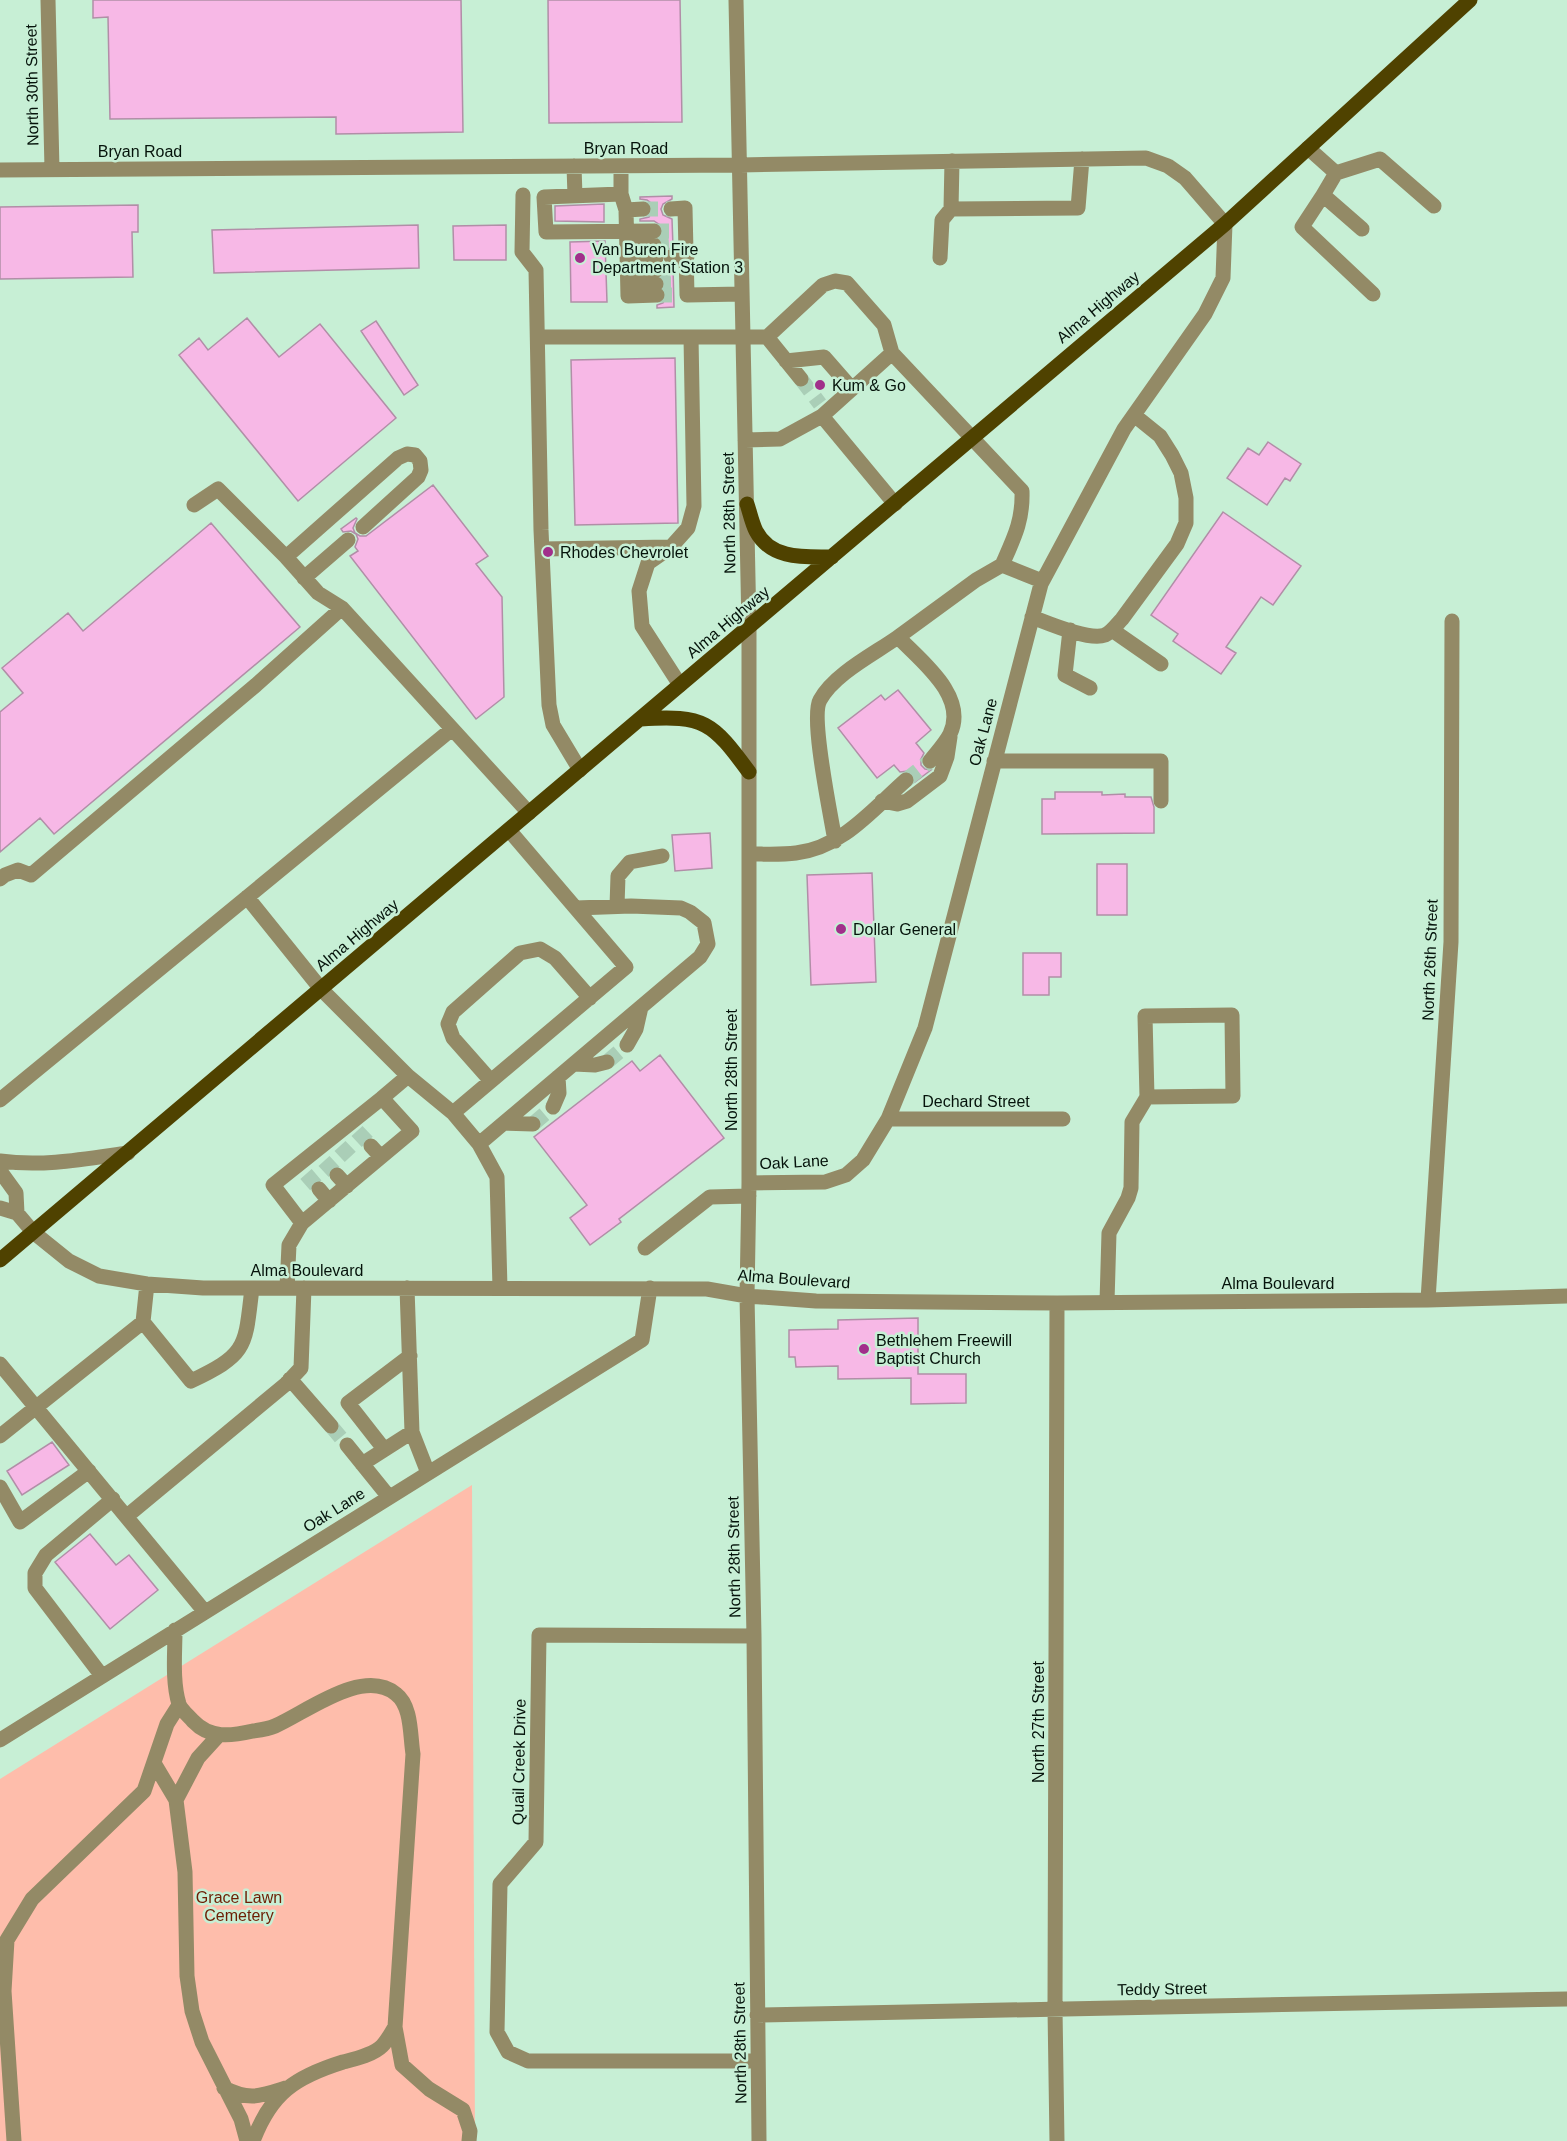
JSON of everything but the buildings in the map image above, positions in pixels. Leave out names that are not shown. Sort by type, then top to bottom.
[{"type":"main road","name":"Alma Highway","points":[[0,1260],[1225,224],[1470,0]]},
{"type":"main road","points":[[747,504],[757,532],[769,546],[790,557],[832,558]]},
{"type":"main road","points":[[641,719],[672,717],[701,722],[716,731],[749,772]]},
{"type":"street","name":"North 30th Street","points":[[48,0],[52,169]]},
{"type":"street","name":"North 28th Street","points":[[736,0],[749,627],[747,1296],[754,1636],[759,2141]]},
{"type":"street","points":[[1308,148],[1336,173]]},
{"type":"street","name":"Bryan Road","points":[[0,170],[740,165],[1146,158],[1168,165],[1185,178],[1225,224]]},
{"type":"street","points":[[951,209],[1078,208],[1082,159]]},
{"type":"street","points":[[1372,294],[1302,227],[1336,173],[1380,159],[1434,206]]},
{"type":"street","points":[[940,258],[942,220],[951,209],[952,161]]},
{"type":"street","points":[[574,166],[575,195]]},
{"type":"street","points":[[621,166],[621,194],[626,210],[628,296],[671,264],[685,208],[671,208]]},
{"type":"street","points":[[621,194],[544,197],[546,232],[627,259],[671,264],[742,294]]},
{"type":"street","points":[[522,195],[522,252],[536,270],[542,549],[549,705],[554,725],[580,770]]},
{"type":"street","points":[[1323,195],[1362,229]]},
{"type":"street","points":[[626,210],[643,209]]},
{"type":"street","name":"Oak Lane","points":[[645,1248],[710,1197],[749,1189],[825,1182],[846,1175],[862,1160],[888,1119],[925,1028],[1042,581],[1124,429],[1205,314],[1219,287],[1223,278],[1225,224]]},
{"type":"street","points":[[627,259],[671,264]]},
{"type":"street","points":[[539,337],[767,337],[823,285],[835,281],[847,283],[884,325],[892,354],[1022,491],[1023,509],[1020,523],[1002,566],[976,580],[840,677],[818,703],[816,723],[835,841]]},
{"type":"street","points":[[680,685],[642,626],[639,591],[648,563],[671,547],[688,528],[694,506],[691,337]]},
{"type":"street","points":[[767,337],[801,379]]},
{"type":"street","points":[[746,440],[780,439],[852,389],[892,354]]},
{"type":"street","points":[[786,361],[824,357],[852,389]]},
{"type":"street","points":[[823,410],[895,504]]},
{"type":"street","points":[[1032,617],[1093,636],[1105,635],[1112,630],[1177,544],[1186,522],[1186,498],[1181,473],[1160,436],[1134,415]]},
{"type":"street","points":[[286,557],[398,458],[407,454],[415,455],[420,461],[421,470],[418,477],[363,527]]},
{"type":"street","points":[[194,505],[218,489],[286,557],[318,593],[342,608],[529,813]]},
{"type":"street","points":[[304,578],[348,540]]},
{"type":"street","points":[[542,549],[671,547]]},
{"type":"street","points":[[1002,566],[1042,581]]},
{"type":"street","points":[[0,879],[18,870],[31,875],[256,685],[342,608]]},
{"type":"street","name":"North 26th Street","points":[[1428,1300],[1451,942],[1452,621]]},
{"type":"street","points":[[1070,630],[1065,675],[1090,688]]},
{"type":"street","points":[[1112,630],[1161,664]]},
{"type":"street","points":[[882,801],[897,804],[907,801],[940,776],[947,757],[954,716],[947,689],[898,637]]},
{"type":"street","points":[[0,1100],[452,729]]},
{"type":"street","points":[[930,761],[950,734]]},
{"type":"street","points":[[994,761],[1161,761],[1161,801]]},
{"type":"street","points":[[750,854],[796,854],[823,847],[844,836],[906,780]]},
{"type":"street","points":[[453,1113],[626,968],[509,830]]},
{"type":"street","points":[[617,906],[618,876],[630,862],[662,856]]},
{"type":"street","points":[[247,897],[321,989],[408,1076],[453,1113],[479,1144],[496,1177],[500,1288]]},
{"type":"street","points":[[479,1144],[700,957],[708,944],[704,923],[681,908],[617,906],[576,908]]},
{"type":"street","points":[[491,1081],[453,1038],[448,1024],[453,1012],[520,953],[540,949],[555,958],[590,998]]},
{"type":"street","points":[[627,1045],[636,1029],[641,1007]]},
{"type":"street","points":[[1107,1302],[1109,1233],[1131,1188],[1132,1122],[1147,1097],[1145,1016],[1232,1015],[1233,1096],[1147,1097]]},
{"type":"street","points":[[574,1064],[595,1065],[607,1062]]},
{"type":"street","points":[[302,1223],[273,1185],[302,1170],[320,1156],[408,1076]]},
{"type":"street","points":[[553,1107],[559,1093],[558,1077]]},
{"type":"street","points":[[287,1288],[289,1245],[302,1223],[324,1195],[376,1152],[412,1131],[382,1098]]},
{"type":"street","name":"Dechard Street","points":[[888,1119],[1063,1119]]},
{"type":"street","points":[[504,1124],[533,1124]]},
{"type":"street","points":[[0,1161],[53,1163],[128,1153]]},
{"type":"street","points":[[0,1171],[16,1193],[17,1213],[0,1208]]},
{"type":"street","name":"Alma Boulevard","points":[[17,1213],[33,1232],[69,1261],[99,1276],[147,1284],[203,1288],[707,1289],[747,1296],[816,1301],[1057,1303],[1428,1300],[1567,1296]]},
{"type":"street","points":[[0,1436],[143,1323],[147,1284]]},
{"type":"street","points":[[143,1323],[191,1381],[221,1366],[241,1348],[247,1334],[252,1288]]},
{"type":"street","points":[[127,1516],[291,1379],[301,1368],[304,1288]]},
{"type":"street","points":[[407,1288],[412,1432],[428,1473]]},
{"type":"street","name":"Oak Lane","points":[[0,1740],[642,1340],[650,1288]]},
{"type":"street","name":"North 27th Street","points":[[1056,2141],[1057,1303]]},
{"type":"street","points":[[384,1449],[348,1403],[410,1356]]},
{"type":"street","points":[[0,1364],[205,1612]]},
{"type":"street","points":[[291,1379],[331,1426]]},
{"type":"street","points":[[362,1464],[412,1432]]},
{"type":"street","points":[[347,1445],[389,1497]]},
{"type":"street","points":[[0,1487],[20,1521],[89,1471]]},
{"type":"street","points":[[102,1676],[35,1588],[35,1573],[46,1555],[113,1499]]},
{"type":"street","points":[[175,1630],[179,1706],[199,1727],[218,1736],[237,1735],[273,1727],[328,1697],[355,1687],[381,1685],[398,1695],[408,1713],[412,1754],[395,2027],[402,2065],[429,2089],[463,2110],[470,2131],[469,2141]]},
{"type":"street","name":"Quail Creek Drive","points":[[754,1636],[539,1635],[536,1842],[500,1884],[497,2032],[508,2052],[528,2061],[758,2061]]},
{"type":"street","points":[[14,2141],[4,1990],[7,1940],[32,1899],[144,1791],[167,1724],[179,1706]]},
{"type":"street","points":[[176,1800],[198,1758],[218,1736]]},
{"type":"street","points":[[154,1763],[176,1800],[185,1872],[187,1976],[192,2011],[202,2042],[241,2118],[247,2141]]},
{"type":"street","name":"Teddy Street","points":[[757,2015],[1567,1999]]},
{"type":"street","points":[[224,2088],[237,2095],[258,2097],[286,2088],[320,2069],[381,2048],[395,2027]]},
{"type":"street","points":[[253,2141],[261,2118],[286,2088]]},
{"type":"green space","name":"Grace Lawn Cemetery","points":[[472,1485],[475,2141],[0,2141],[0,1779]]},
{"type":"tunnel","points":[[643,209],[671,209]]},
{"type":"tunnel","points":[[654,231],[672,231]]},
{"type":"tunnel","points":[[654,245],[671,244]]},
{"type":"tunnel","points":[[655,271],[673,270]]},
{"type":"tunnel","points":[[656,284],[672,284]]},
{"type":"tunnel","points":[[657,295],[673,295]]},
{"type":"tunnel","points":[[801,379],[820,404]]},
{"type":"tunnel","points":[[906,780],[930,761]]},
{"type":"tunnel","points":[[607,1062],[627,1045]]},
{"type":"tunnel","points":[[533,1124],[553,1107]]},
{"type":"tunnel","points":[[357,1131],[371,1146]]},
{"type":"tunnel","points":[[340,1146],[354,1161]]},
{"type":"tunnel","points":[[324,1161],[337,1175]]},
{"type":"tunnel","points":[[306,1174],[319,1189]]},
{"type":"tunnel","points":[[331,1426],[347,1445]]},
{"type":"place","name":"Van Buren Fire Department Station 3","points":[[580,258]]},
{"type":"place","name":"Kum & Go","points":[[820,385]]},
{"type":"place","name":"Rhodes Chevrolet","points":[[548,552]]},
{"type":"place","name":"Dollar General","points":[[841,929]]},
{"type":"place","name":"Bethlehem Freewill Baptist Church","points":[[864,1349]]}]
